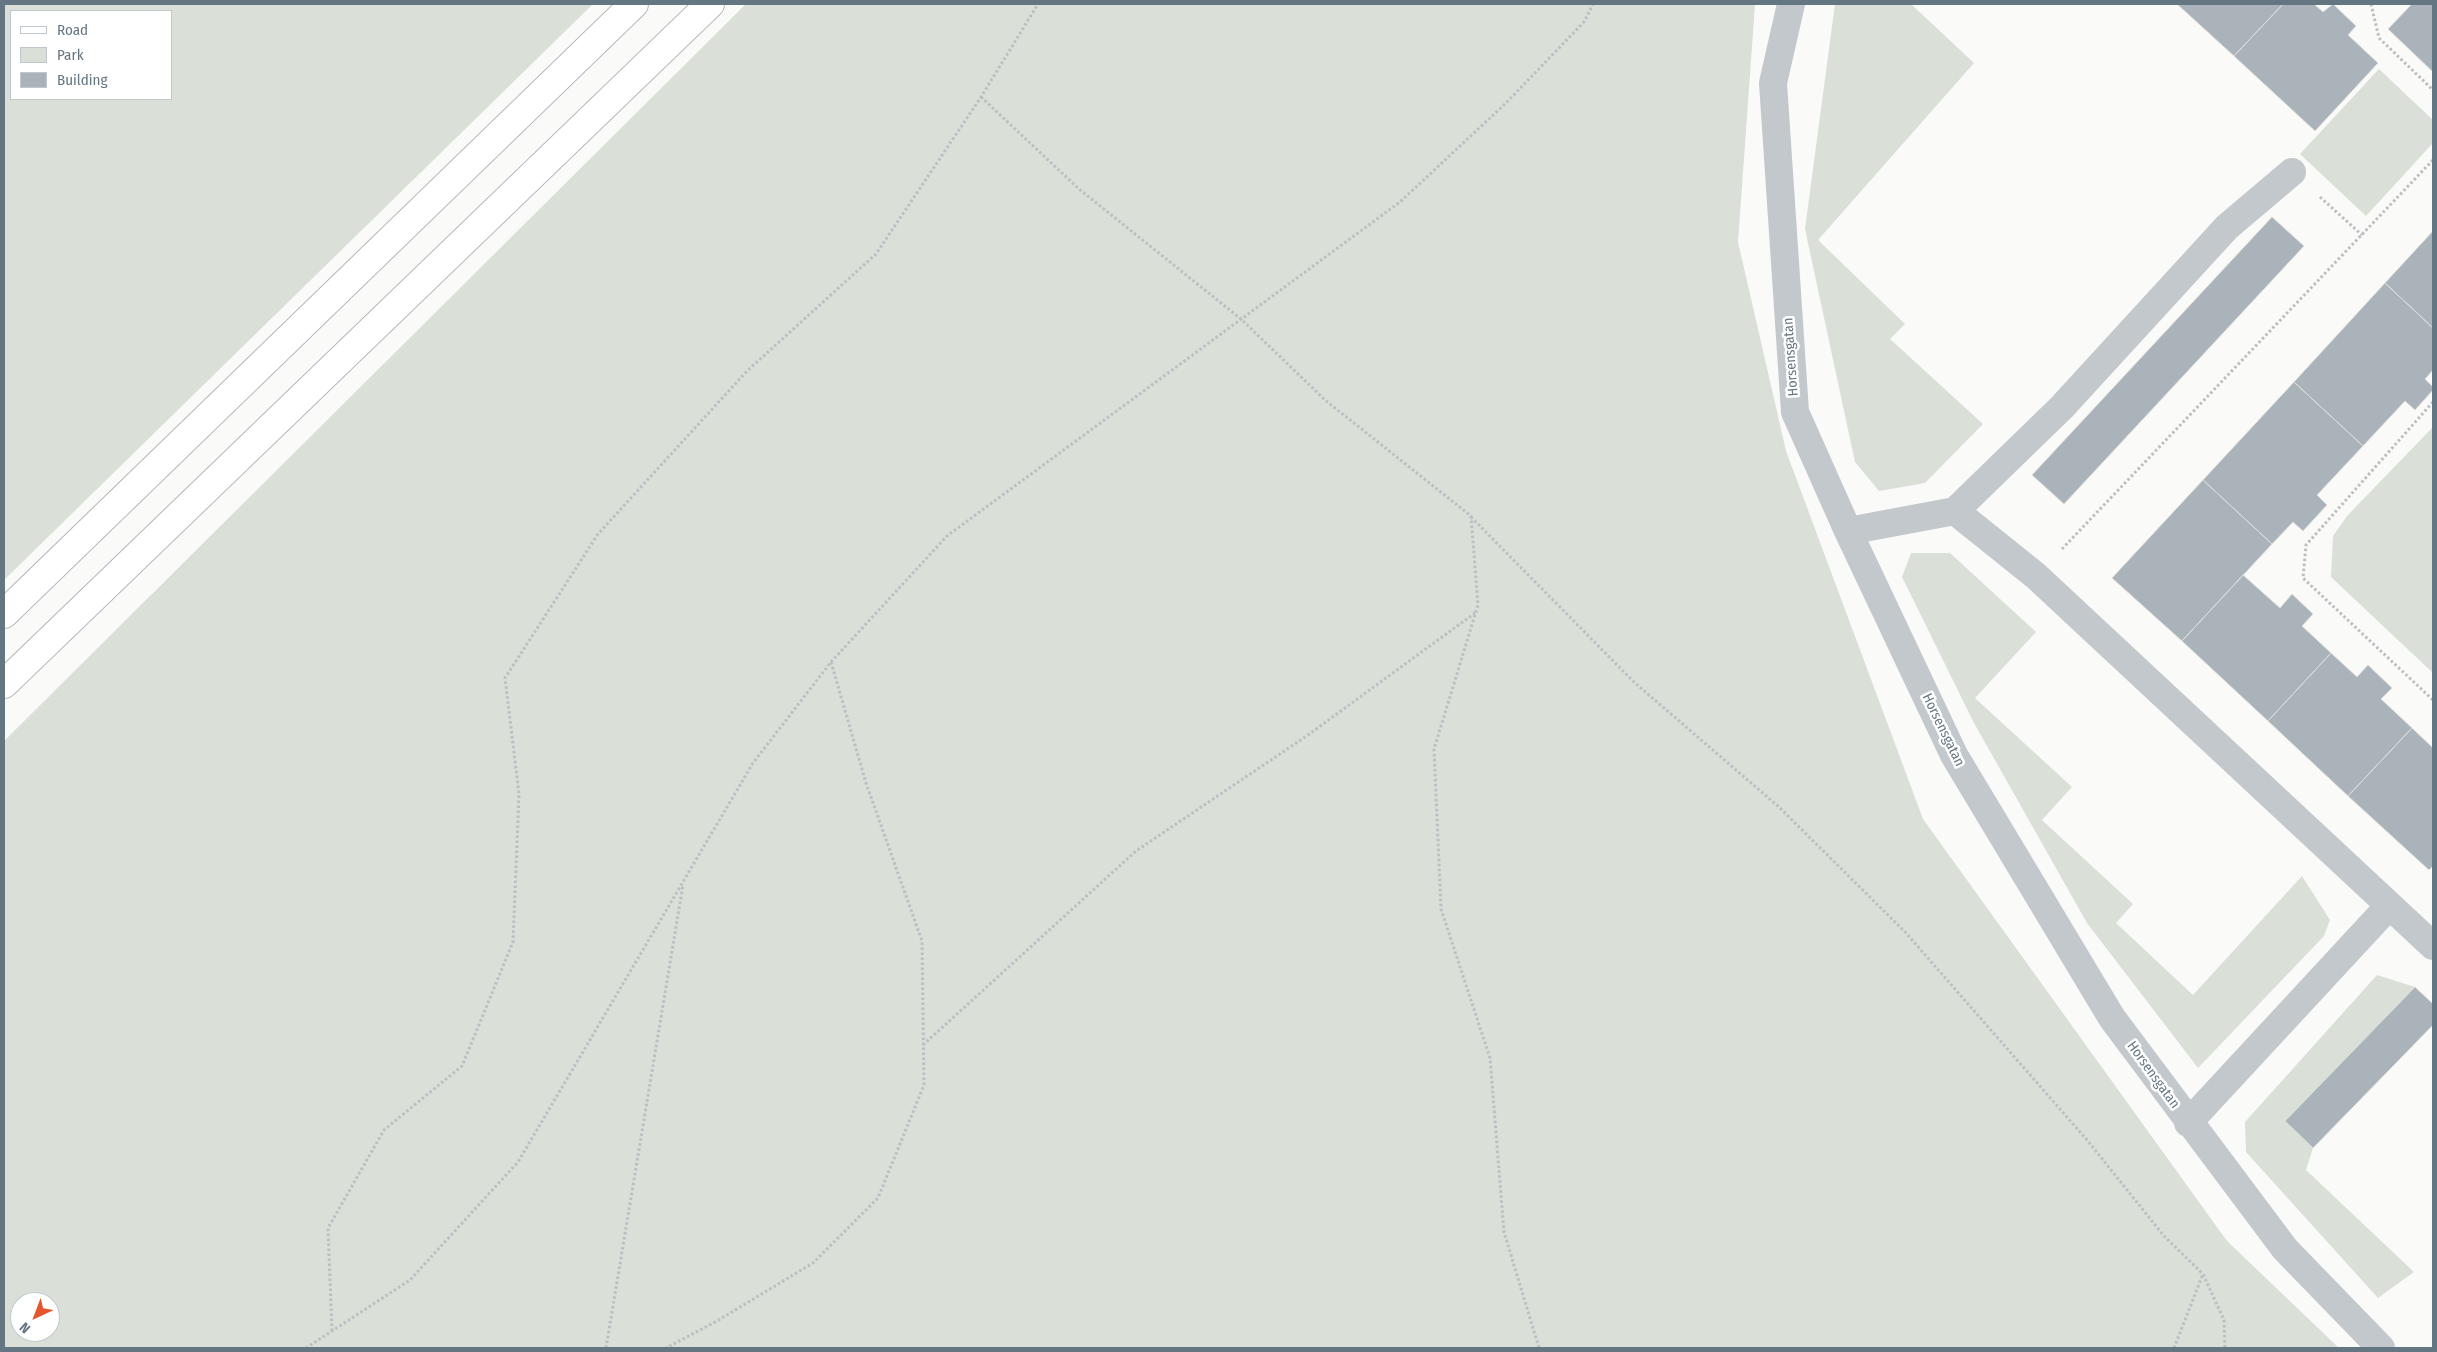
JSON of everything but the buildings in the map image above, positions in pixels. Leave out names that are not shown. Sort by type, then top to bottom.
[{"type":"main road","points":[[4,614],[634,4]]},
{"type":"main road","points":[[4,684],[710,4]]},
{"type":"street","name":"Horsensgatan","points":[[1791,4],[1773,83],[1795,412],[1848,531],[1954,754],[2112,1018],[2188,1123],[2285,1250],[2381,1348]]},
{"type":"street","points":[[1848,531],[1956,511],[2062,407],[2227,227],[2292,172]]},
{"type":"street","points":[[1956,511],[2036,576],[2433,946]]},
{"type":"street","points":[[2188,1123],[2390,906]]},
{"type":"path","points":[[332,1332],[328,1228],[384,1130],[462,1066],[513,942],[519,794],[505,678],[598,534],[748,371],[876,254],[981,97],[1038,4]]},
{"type":"path","points":[[306,1348],[410,1280],[518,1162],[753,763],[830,662],[947,536],[1400,202],[1505,104],[1584,22],[1593,4]]},
{"type":"path","points":[[2371,4],[2379,38],[2433,90]]},
{"type":"path","points":[[981,97],[1079,189],[1242,318],[1325,400],[1471,516],[1635,683],[1780,807],[1906,933],[2087,1140],[2164,1236],[2202,1274],[2224,1320],[2225,1348]]},
{"type":"path","points":[[2036,576],[2433,160]]},
{"type":"path","points":[[2292,172],[2362,235]]},
{"type":"path","points":[[2433,402],[2306,545],[2303,578],[2433,700]]},
{"type":"path","points":[[1471,516],[1478,605],[1434,749],[1441,909],[1490,1058],[1504,1232],[1539,1348]]},
{"type":"path","points":[[923,1045],[1136,851],[1308,735],[1476,612]]},
{"type":"path","points":[[666,1348],[717,1321],[813,1263],[878,1198],[924,1085],[922,941],[866,783],[830,662]]},
{"type":"path","points":[[606,1348],[683,882]]},
{"type":"path","points":[[2174,1348],[2202,1274]]},
{"type":"green space","points":[[4,4],[593,4],[4,580]]},
{"type":"green space","points":[[746,4],[1755,4],[1738,242],[1786,451],[1923,819],[2227,1241],[2339,1348],[4,1348],[4,741]]},
{"type":"green space","points":[[1835,4],[1911,4],[1974,63],[1818,240],[1905,324],[1890,339],[1983,424],[1925,483],[1879,491],[1855,462],[1805,229]]},
{"type":"green space","points":[[2379,69],[2433,120],[2433,143],[2366,216],[2300,154]]},
{"type":"green space","points":[[2433,427],[2433,673],[2331,577],[2333,536],[2347,516]]},
{"type":"green space","points":[[1911,553],[1950,553],[2036,632],[1975,698],[2072,787],[2042,820],[2133,904],[2116,923],[2193,995],[2302,876],[2330,920],[2324,936],[2198,1068],[2087,923],[1974,723],[1902,577]]},
{"type":"green space","points":[[2377,975],[2415,987],[2285,1121],[2313,1148],[2306,1170],[2414,1272],[2378,1298],[2246,1152],[2245,1122]]}]
